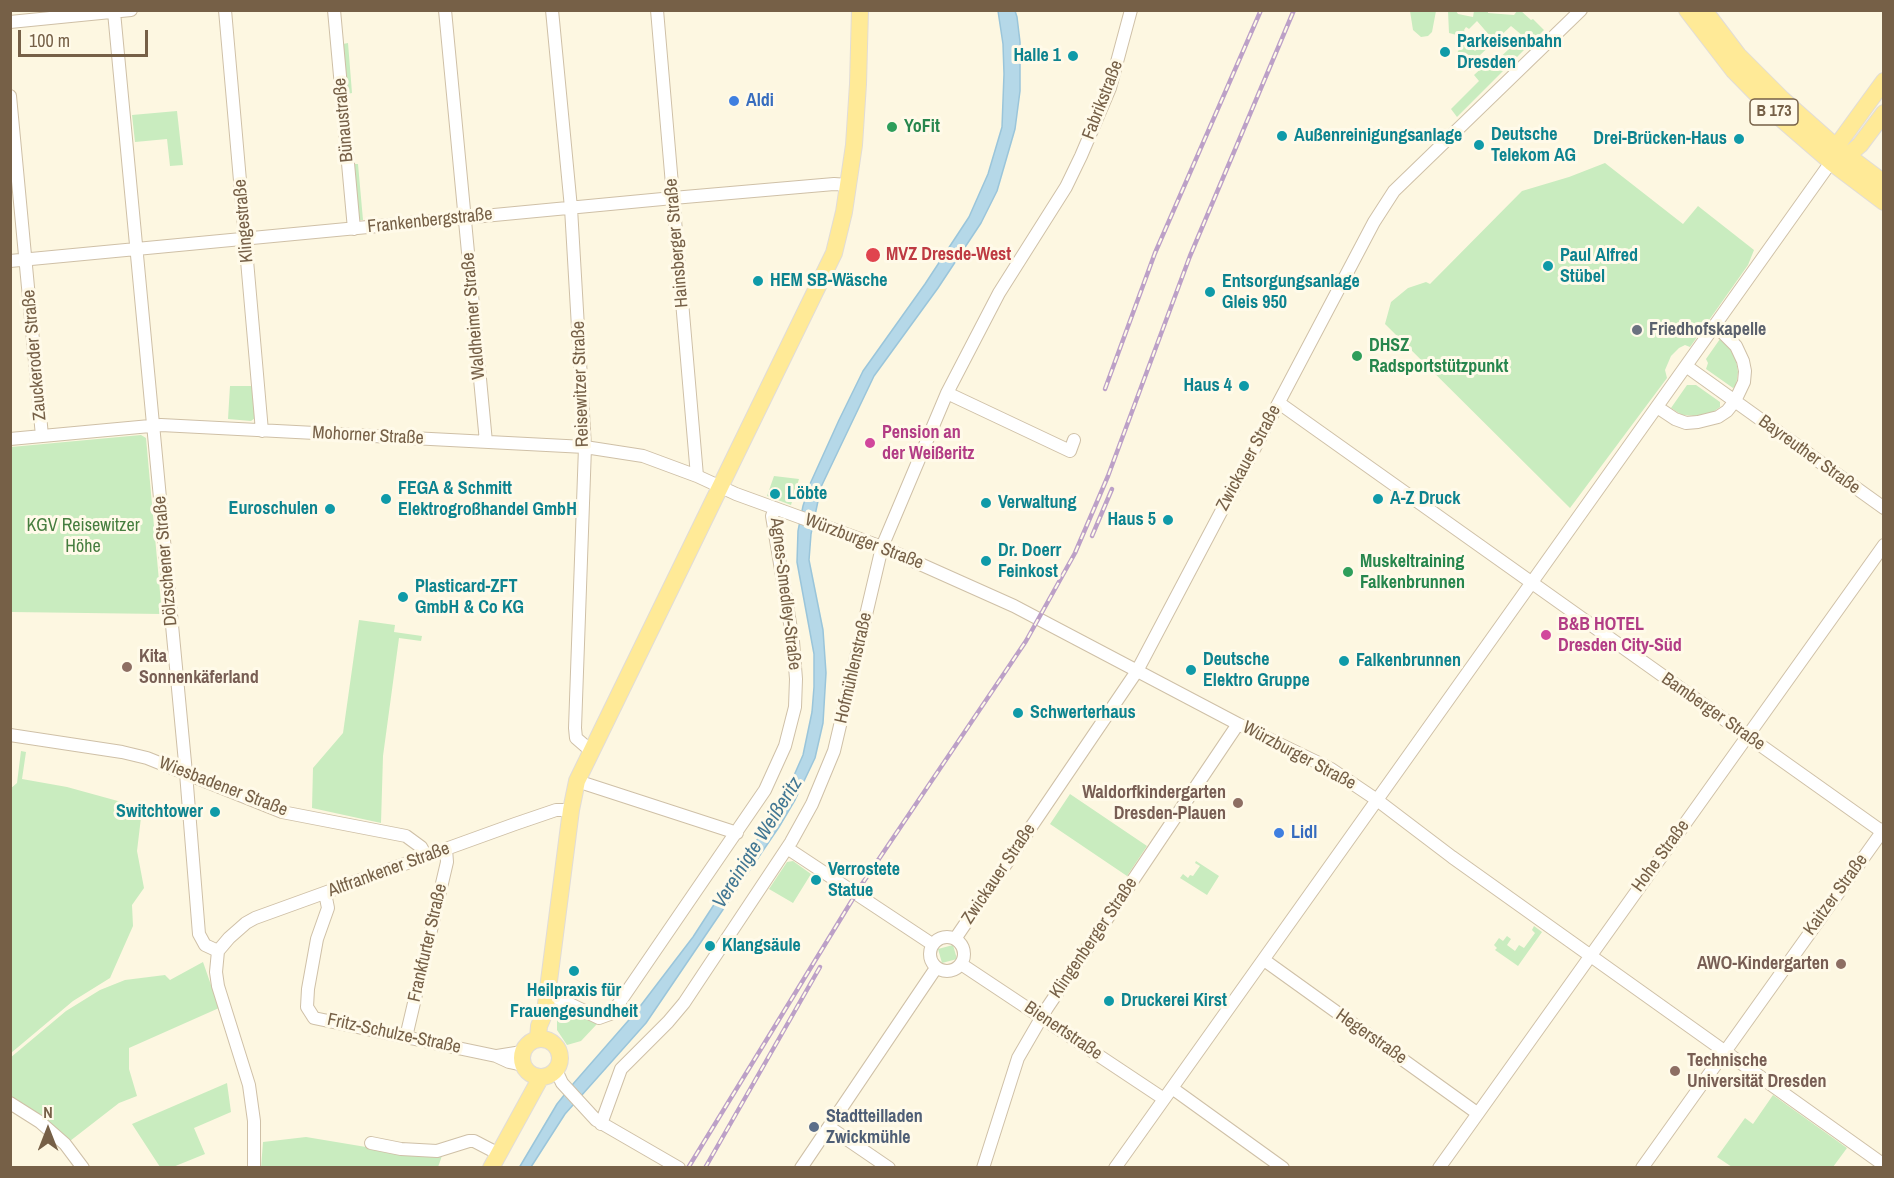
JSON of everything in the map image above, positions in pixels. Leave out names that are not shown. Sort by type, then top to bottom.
[{"type":"main road","points":[[543,1039],[545,1012],[551,995],[571,810],[577,781],[719,486],[830,263],[849,185],[857,105],[860,10]]},
{"type":"main road","name":"B 173","points":[[1687,10],[1745,73],[1807,122],[1838,155]]},
{"type":"main road","name":"B 173","points":[[1704,10],[1745,73]]},
{"type":"main road","points":[[1838,155],[1884,81]]},
{"type":"main road","points":[[1838,155],[1860,145],[1884,113]]},
{"type":"main road","points":[[1838,155],[1884,183]]},
{"type":"main road","points":[[1838,155],[1884,202]]},
{"type":"main road","points":[[541,1072],[560,1063],[558,1049],[543,1039]]},
{"type":"main road","points":[[495,1161],[518,1122],[526,1102],[536,1089],[541,1072],[526,1045],[543,1039]]},
{"type":"street","points":[[10,22],[131,10]]},
{"type":"street","name":"Klingestraße","points":[[225,10],[262,431]]},
{"type":"street","name":"Bünaustraße","points":[[334,10],[354,229]]},
{"type":"street","name":"Waldheimer Straße","points":[[445,10],[486,442]]},
{"type":"street","name":"Reisewitzer Straße","points":[[552,10],[571,208],[585,447],[575,728],[576,738],[591,751]]},
{"type":"street","name":"Hainsberger Straße","points":[[657,10],[697,476]]},
{"type":"street","name":"Fabrikstraße","points":[[1066,187],[1110,88],[1131,10]]},
{"type":"street","name":"Zwickauer Straße","points":[[955,939],[1137,671],[1374,222],[1394,190],[1581,10]]},
{"type":"street","name":"Dölzschener Straße","points":[[114,12],[199,933],[205,945],[218,951]]},
{"type":"street","name":"Zauckeroder Straße","points":[[10,96],[42,436]]},
{"type":"street","points":[[1115,1167],[1838,155]]},
{"type":"street","name":"Frankenbergstraße","points":[[10,261],[674,198],[834,184],[849,185]]},
{"type":"street","name":"Hofmühlenstraße","points":[[598,1122],[621,1069],[684,1003],[787,848],[812,804],[834,751],[882,547],[947,393],[999,293],[1066,187]]},
{"type":"street","points":[[1657,407],[1675,419],[1686,423],[1718,417],[1735,401],[1744,382],[1743,361],[1736,346],[1715,325]]},
{"type":"street","name":"Bayreuther Straße","points":[[1686,366],[1884,508]]},
{"type":"street","points":[[947,393],[1070,451],[1074,440]]},
{"type":"street","name":"Bamberger Straße","points":[[1279,403],[1883,831]]},
{"type":"street","name":"Mohorner Straße","points":[[10,439],[152,426],[585,447],[643,456],[719,486]]},
{"type":"street","name":"Würzburger Straße","points":[[719,486],[882,547],[1014,606],[1238,724],[1331,769],[1884,1165]]},
{"type":"street","name":"Agnes-Smedley-Straße","points":[[551,995],[593,1015],[604,1017],[615,1009],[765,790],[785,746],[795,707],[796,679],[793,640],[772,516],[775,508]]},
{"type":"street","name":"Hohe Straße","points":[[1439,1167],[1884,545]]},
{"type":"street","name":"Klingenberger Straße","points":[[983,1167],[1018,1058],[1238,724]]},
{"type":"street","name":"Wiesbadener Straße","points":[[10,735],[122,752],[161,762],[282,812],[406,836],[421,847],[426,856]]},
{"type":"street","points":[[577,781],[724,828],[733,838]]},
{"type":"street","name":"Altfrankener Straße","points":[[218,951],[236,930],[246,923],[325,892],[556,810],[571,810]]},
{"type":"street","name":"Kaitzer Straße","points":[[1642,1167],[1883,831]]},
{"type":"street","points":[[787,848],[932,944],[930,957],[936,968],[949,971],[961,964]]},
{"type":"street","name":"Frankfurter Straße","points":[[406,1037],[447,862],[446,849]]},
{"type":"street","name":"Fritz-Schulze-Straße","points":[[325,892],[328,908],[317,939],[308,989],[307,1007],[314,1017],[496,1056],[541,1072]]},
{"type":"street","name":"Zwickauer Straße","points":[[932,944],[944,937],[955,939],[964,951],[961,964]]},
{"type":"street","points":[[218,951],[216,972],[218,986],[243,1063],[253,1106],[254,1167]]},
{"type":"street","name":"Hegerstraße","points":[[1264,960],[1478,1113]]},
{"type":"street","name":"Bienertstraße","points":[[961,964],[1164,1099]]},
{"type":"street","points":[[801,1167],[936,968]]},
{"type":"street","points":[[541,1072],[581,1109],[586,1119],[598,1122],[679,1167]]},
{"type":"street","points":[[1172,1088],[1283,1167]]},
{"type":"street","points":[[11,1103],[40,1122],[65,1144],[83,1167]]},
{"type":"street","points":[[829,1127],[888,1167]]},
{"type":"street","points":[[371,1143],[401,1149],[437,1151],[474,1141],[495,1161]]},
{"type":"green space","points":[[1410,11],[1436,11],[1432,32],[1428,36],[1421,37],[1413,30]]},
{"type":"green space","points":[[1448,11],[1456,11],[1458,14],[1473,17],[1474,11],[1514,15],[1517,11],[1521,11],[1544,30],[1457,117],[1451,109],[1479,81],[1474,75],[1487,63],[1495,62],[1523,36],[1511,26],[1479,56],[1484,60],[1471,71],[1464,64],[1467,61],[1465,59],[1462,61],[1456,55],[1464,40],[1475,51],[1490,36],[1477,21],[1469,29],[1466,27],[1461,36],[1449,33]]},
{"type":"green space","points":[[348,43],[352,93],[347,94],[343,44]]},
{"type":"green space","points":[[177,111],[183,165],[170,166],[167,139],[135,142],[132,115]]},
{"type":"green space","points":[[1605,163],[1683,224],[1698,206],[1754,250],[1748,265],[1690,347],[1685,345],[1671,356],[1665,370],[1667,378],[1570,508],[1385,324],[1391,302],[1408,288],[1426,282],[1430,284],[1522,191]]},
{"type":"green space","points":[[354,164],[358,164],[363,220],[359,220]]},
{"type":"green space","points":[[1720,339],[1730,347],[1736,360],[1738,372],[1736,386],[1733,388],[1706,369],[1708,363],[1706,359]]},
{"type":"green space","points":[[1687,385],[1696,385],[1720,402],[1720,407],[1710,414],[1696,416],[1682,415],[1671,408]]},
{"type":"green space","points":[[230,386],[252,386],[255,418],[251,421],[228,419]]},
{"type":"green space","name":"KGV Reisewitzer Höhe","points":[[141,435],[146,438],[162,614],[11,612],[11,447]]},
{"type":"green space","points":[[774,476],[799,479],[791,505],[767,496]]},
{"type":"green space","points":[[359,620],[395,625],[394,632],[422,636],[421,641],[399,638],[383,756],[381,823],[312,808],[313,768],[343,733]]},
{"type":"green space","points":[[21,751],[26,752],[22,779],[67,787],[142,809],[137,851],[144,888],[132,905],[133,926],[110,978],[73,1001],[11,1053],[10,789],[17,783]]},
{"type":"green space","points":[[1070,794],[1147,846],[1127,876],[1050,824]]},
{"type":"green space","points":[[793,861],[811,874],[793,903],[769,889],[787,862]]},
{"type":"green space","points":[[1196,861],[1219,876],[1207,895],[1180,878],[1183,874],[1188,878],[1190,875],[1193,876],[1200,866],[1195,863]]},
{"type":"green space","points":[[1534,926],[1542,932],[1518,966],[1495,950],[1497,948],[1494,945],[1499,938],[1503,941],[1507,936],[1511,939],[1507,945],[1515,951],[1519,945],[1524,948],[1535,933],[1532,930]]},
{"type":"green space","points":[[953,945],[957,959],[942,963],[938,949]]},
{"type":"green space","points":[[203,962],[219,1008],[129,1048],[129,1069],[137,1096],[119,1103],[70,1141],[45,1119],[11,1096],[10,1058],[66,1011],[100,990],[125,980],[165,975],[170,980]]},
{"type":"green space","points":[[557,1004],[597,1024],[581,1041],[567,1045],[557,1030]]},
{"type":"green space","points":[[227,1083],[231,1112],[194,1128],[205,1154],[173,1167],[160,1167],[132,1124]]},
{"type":"green space","points":[[1773,1095],[1847,1148],[1833,1167],[1732,1167],[1717,1157],[1745,1118],[1753,1124]]},
{"type":"green space","points":[[306,1137],[378,1149],[443,1153],[438,1167],[261,1168],[263,1142]]},
{"type":"water","name":"Vereinigte Weißeritz","points":[[998,11],[1015,11],[1017,17],[1020,42],[1020,91],[1015,129],[997,191],[981,223],[938,288],[874,376],[821,487],[811,534],[809,560],[823,630],[826,673],[823,723],[815,758],[779,827],[646,1023],[565,1114],[531,1167],[519,1168],[557,1104],[635,1013],[693,937],[752,846],[766,829],[803,755],[812,712],[814,654],[797,562],[798,531],[803,506],[810,484],[863,371],[969,217],[988,174],[1002,127],[1003,44]]},
{"type":"railway","points":[[1105,389],[1155,253],[1261,10]]},
{"type":"railway","points":[[688,1168],[862,884],[1026,641],[1075,553],[1108,476],[1190,256],[1294,10]]},
{"type":"railway","points":[[1092,536],[1112,489]]},
{"type":"railway","points":[[705,1168],[820,967]]},
{"type":"place","name":"Parkeisenbahn Dresden","points":[[1445,52]]},
{"type":"place","name":"Halle 1","points":[[1073,56]]},
{"type":"place","name":"Aldi","points":[[734,101]]},
{"type":"place","name":"YoFit","points":[[892,127]]},
{"type":"place","name":"Außenreinigungsanlage","points":[[1282,136]]},
{"type":"place","name":"Drei-Brücken-Haus","points":[[1739,139]]},
{"type":"place","name":"Deutsche Telekom AG","points":[[1479,145]]},
{"type":"place","name":"MVZ Dresde-West","points":[[873,255]]},
{"type":"place","name":"Paul Alfred Stübel","points":[[1548,266]]},
{"type":"place","name":"HEM SB-Wäsche","points":[[758,281]]},
{"type":"place","name":"Entsorgungsanlage Gleis 950","points":[[1210,292]]},
{"type":"place","name":"Friedhofskapelle","points":[[1637,330]]},
{"type":"place","name":"DHSZ Radsportstützpunkt","points":[[1357,356]]},
{"type":"place","name":"Haus 4","points":[[1244,386]]},
{"type":"place","name":"Pension an der Weißeritz","points":[[870,443]]},
{"type":"place","name":"Löbte","points":[[775,494]]},
{"type":"place","name":"FEGA & Schmitt Elektrogroßhandel GmbH","points":[[386,499]]},
{"type":"place","name":"A-Z Druck","points":[[1378,499]]},
{"type":"place","name":"Verwaltung","points":[[986,503]]},
{"type":"place","name":"Euroschulen","points":[[330,509]]},
{"type":"place","name":"Haus 5","points":[[1168,520]]},
{"type":"place","name":"Dr. Doerr Feinkost","points":[[986,561]]},
{"type":"place","name":"Muskeltraining Falkenbrunnen","points":[[1348,572]]},
{"type":"place","name":"Plasticard-ZFT GmbH & Co KG","points":[[403,597]]},
{"type":"place","name":"B&B HOTEL Dresden City-Süd","points":[[1546,635]]},
{"type":"place","name":"Falkenbrunnen","points":[[1344,661]]},
{"type":"place","name":"Kita Sonnenkäferland","points":[[127,667]]},
{"type":"place","name":"Deutsche Elektro Gruppe","points":[[1191,670]]},
{"type":"place","name":"Schwerterhaus","points":[[1018,713]]},
{"type":"place","name":"Waldorfkindergarten Dresden-Plauen","points":[[1238,803]]},
{"type":"place","name":"Switchtower","points":[[215,812]]},
{"type":"place","name":"Lidl","points":[[1279,833]]},
{"type":"place","name":"Verrostete Statue","points":[[816,880]]},
{"type":"place","name":"Klangsäule","points":[[710,946]]},
{"type":"place","name":"AWO-Kindergarten","points":[[1841,964]]},
{"type":"place","name":"Heilpraxis für Frauengesundheit","points":[[574,971]]},
{"type":"place","name":"Druckerei Kirst","points":[[1109,1001]]},
{"type":"place","name":"Technische Universität Dresden","points":[[1675,1071]]},
{"type":"place","name":"Stadtteilladen Zwickmühle","points":[[814,1127]]}]
